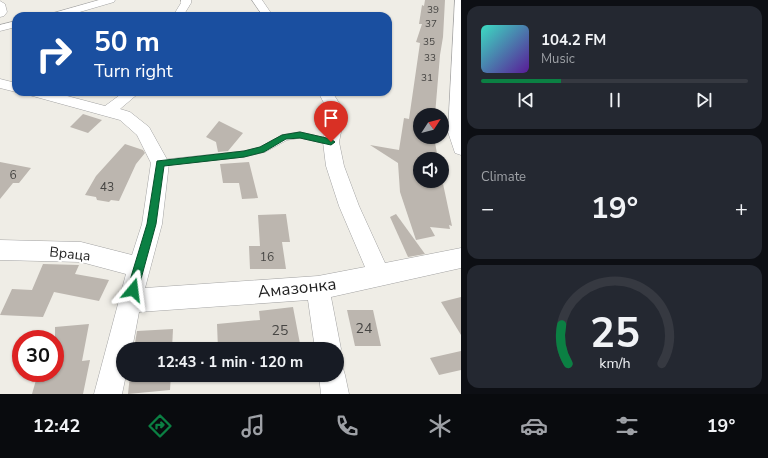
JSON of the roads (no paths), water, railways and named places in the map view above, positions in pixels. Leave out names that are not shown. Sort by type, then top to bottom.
[{"type":"street","points":[[68,12],[110,0]]},
{"type":"street","points":[[180,12],[186,3],[186,0]]},
{"type":"street","points":[[257,0],[265,12]]},
{"type":"street","points":[[461,1],[459,91],[456,132],[461,149]]},
{"type":"street","points":[[0,4],[2,12],[0,14]]},
{"type":"street","points":[[0,28],[12,25]]},
{"type":"street","points":[[0,83],[12,87]]},
{"type":"street","points":[[51,96],[109,110],[125,116],[143,131],[160,163],[152,224],[130,301],[108,394]]},
{"type":"street","points":[[109,110],[128,96]]},
{"type":"street","points":[[327,96],[337,112],[331,142],[335,166],[346,199],[379,275]]},
{"type":"street","name":"Враца","points":[[0,250],[81,252],[139,267]]},
{"type":"street","name":"Амазонка","points":[[130,301],[318,288],[461,258]]},
{"type":"street","points":[[318,288],[327,342]]},
{"type":"street","points":[[333,382],[335,394]]},
{"type":"lane","points":[[160,163],[244,154],[262,150],[285,137],[300,135],[331,142]]}]
